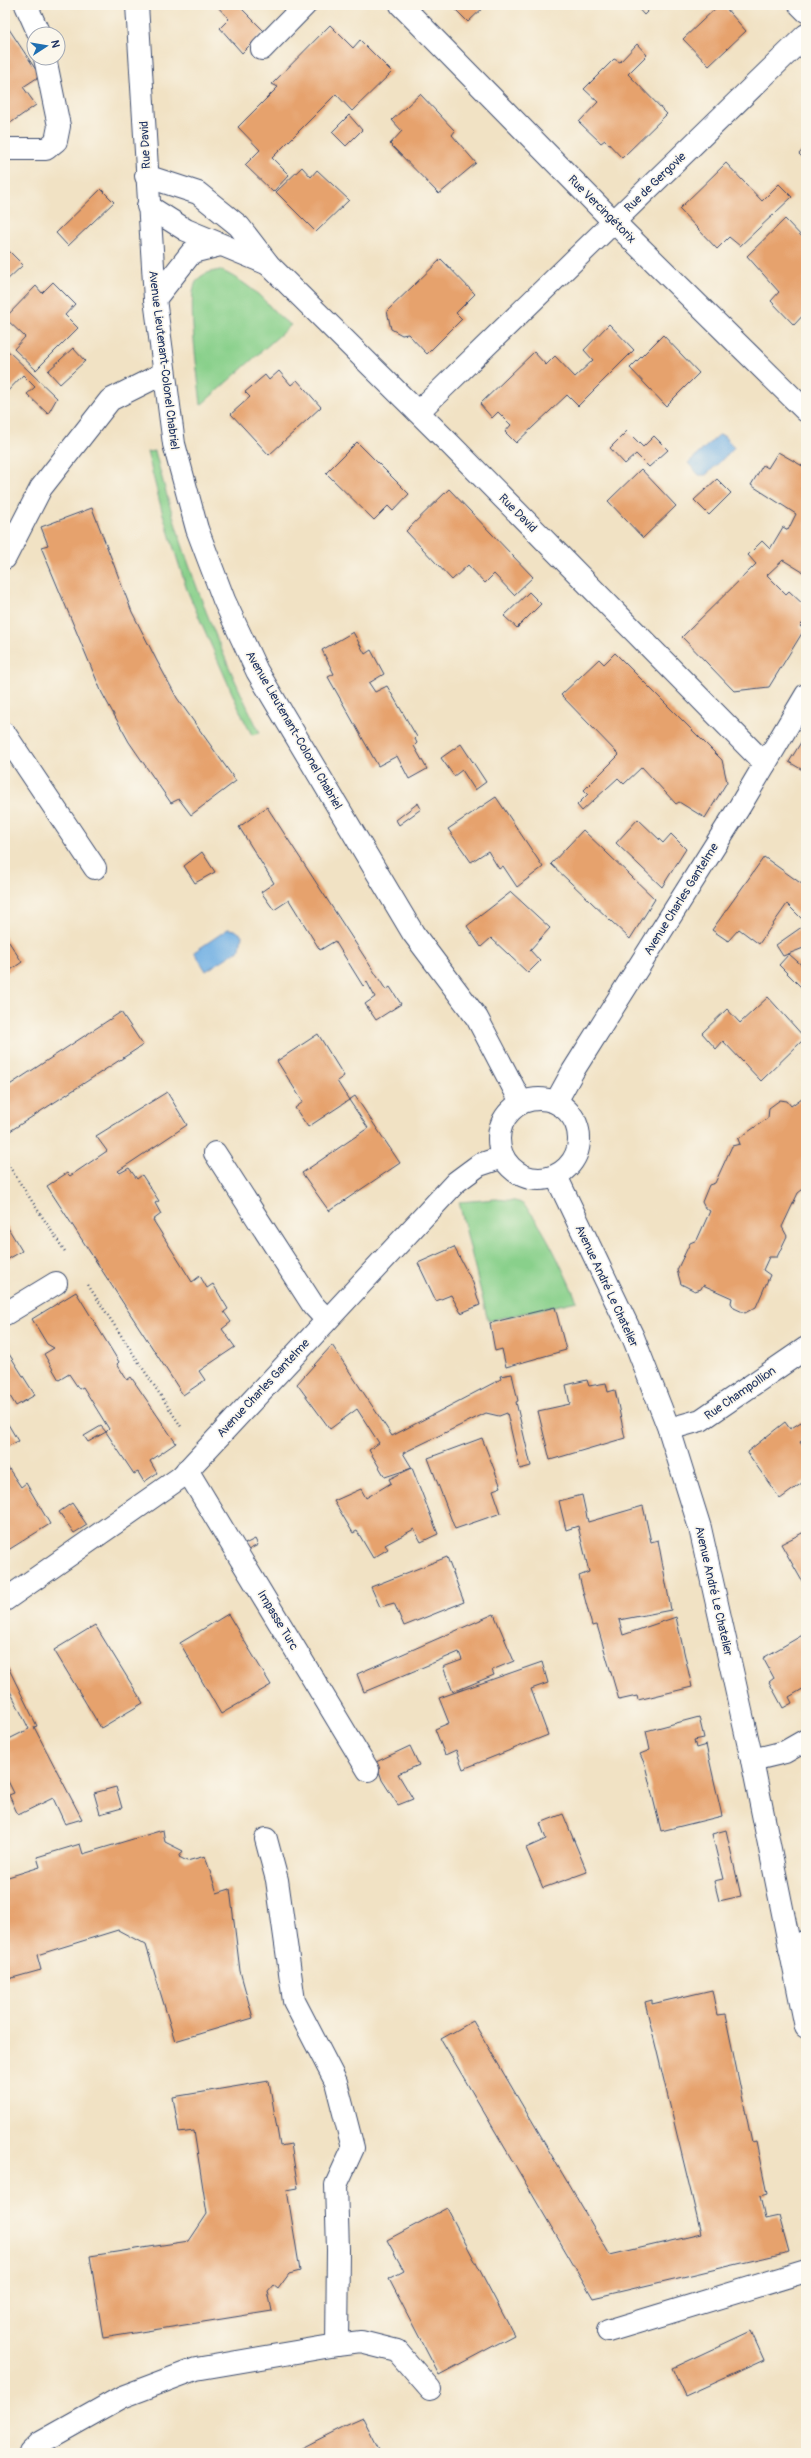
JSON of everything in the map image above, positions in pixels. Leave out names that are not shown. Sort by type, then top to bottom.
[{"type":"street","points":[[26,5],[35,26]]},
{"type":"street","name":"Rue David","points":[[137,5],[146,176],[198,193],[239,226],[269,265],[418,412],[765,764]]},
{"type":"street","points":[[262,48],[305,5]]},
{"type":"street","name":"Rue Vercingétorix","points":[[401,5],[614,222],[806,411]]},
{"type":"street","points":[[800,5],[806,11]]},
{"type":"street","name":"Rue de Gergovie","points":[[418,412],[806,35]]},
{"type":"street","points":[[5,149],[46,149],[56,141],[59,126],[47,66]]},
{"type":"street","name":"Avenue Lieutenant-Colonel Chabriel","points":[[146,176],[155,299],[174,444],[197,529],[224,600],[257,671],[414,933],[477,1018],[521,1102]]},
{"type":"street","name":"Rue David","points":[[148,206],[186,230],[269,265]]},
{"type":"street","points":[[155,299],[192,252],[220,245]]},
{"type":"street","points":[[5,558],[41,488],[110,400],[164,373]]},
{"type":"street","name":"Avenue Charles Gantelme","points":[[556,1102],[573,1071],[765,764],[806,695]]},
{"type":"street","points":[[5,734],[95,868]]},
{"type":"street","points":[[539,1099],[556,1102],[569,1111],[578,1124],[580,1139],[577,1154],[569,1168],[556,1176],[544,1180],[532,1179],[510,1167],[503,1157],[499,1145],[500,1132],[504,1120],[511,1110],[521,1102],[539,1099]]},
{"type":"street","points":[[215,1153],[313,1305],[326,1320]]},
{"type":"street","name":"Avenue Charles Gantelme","points":[[5,1600],[181,1477],[456,1182],[479,1165],[503,1157]]},
{"type":"street","name":"Avenue André Le Chatelier","points":[[556,1176],[633,1337],[669,1429],[700,1528],[752,1760],[798,1945],[806,2027]]},
{"type":"street","points":[[5,1314],[56,1283]]},
{"type":"street","name":"Rue Champollion","points":[[669,1429],[701,1420],[806,1348]]},
{"type":"street","name":"Impasse Turc","points":[[194,1462],[368,1770]]},
{"type":"street","points":[[752,1760],[785,1752],[806,1740]]},
{"type":"street","points":[[266,1839],[277,1880],[294,2001],[336,2082],[352,2148],[336,2185],[338,2250],[337,2345]]},
{"type":"street","points":[[608,2331],[806,2271]]},
{"type":"street","points":[[30,2453],[40,2443],[122,2398],[196,2369],[337,2345],[361,2342],[397,2351],[430,2389]]},
{"type":"path","points":[[5,1160],[70,1258]]},
{"type":"path","points":[[87,1284],[194,1462]]},
{"type":"green space","points":[[220,270],[252,289],[279,316],[291,325],[201,405],[193,321],[193,291],[196,282],[201,277],[210,272]]},
{"type":"green space","points":[[155,451],[175,523],[213,630],[260,733],[252,735],[243,718],[187,590],[162,511],[147,452]]},
{"type":"green space","points":[[496,1199],[521,1203],[536,1220],[577,1301],[488,1321],[459,1202]]},
{"type":"water","points":[[719,435],[724,436],[734,448],[706,475],[699,475],[688,463]]},
{"type":"water","points":[[228,929],[235,930],[242,935],[240,949],[206,971],[194,952]]},
{"type":"building","points":[[216,5],[244,5],[241,8],[264,31],[242,53],[220,28],[229,19]]},
{"type":"building","points":[[458,5],[486,5],[468,22],[454,8]]},
{"type":"building","points":[[635,5],[654,5],[644,15]]},
{"type":"building","points":[[719,5],[723,5],[746,31],[709,66],[683,39]]},
{"type":"building","points":[[5,23],[26,55],[26,66],[33,66],[40,76],[23,87],[36,105],[9,124],[5,119]]},
{"type":"building","points":[[330,25],[353,48],[360,40],[392,72],[352,111],[336,94],[272,158],[289,175],[273,192],[245,165],[260,150],[238,127],[278,87],[272,84]]},
{"type":"building","points":[[637,44],[647,55],[628,74],[667,114],[622,158],[605,140],[601,143],[579,122],[598,102],[584,89],[614,59],[620,62]]},
{"type":"building","points":[[420,94],[455,131],[452,135],[476,163],[439,194],[390,144],[402,131],[392,120]]},
{"type":"building","points":[[349,115],[362,130],[346,146],[332,132]]},
{"type":"building","points":[[806,146],[806,161],[799,154]]},
{"type":"building","points":[[726,163],[762,201],[779,184],[792,197],[740,246],[729,237],[717,249],[679,209]]},
{"type":"building","points":[[302,167],[311,177],[317,170],[349,200],[316,232],[276,192]]},
{"type":"building","points":[[101,189],[114,202],[68,246],[56,233]]},
{"type":"building","points":[[785,219],[806,241],[806,312],[794,325],[771,301],[779,292],[747,256]]},
{"type":"building","points":[[5,247],[23,265],[5,282]]},
{"type":"building","points":[[441,259],[475,294],[456,313],[462,319],[427,354],[408,334],[402,335],[391,329],[387,311]]},
{"type":"building","points":[[53,282],[75,304],[65,315],[78,328],[36,370],[14,349],[25,337],[5,318],[36,286],[42,293]]},
{"type":"building","points":[[609,324],[634,350],[578,406],[567,395],[516,443],[505,432],[511,425],[498,412],[492,418],[480,404],[534,352],[546,365],[555,356],[575,377],[593,360],[584,350]]},
{"type":"building","points":[[663,335],[699,373],[666,406],[630,368]]},
{"type":"building","points":[[5,348],[57,398],[48,414],[27,394],[35,387],[23,375],[5,394]]},
{"type":"building","points":[[73,348],[85,361],[60,384],[48,371]]},
{"type":"building","points":[[279,371],[291,385],[297,380],[321,407],[269,455],[231,414],[250,397],[245,392],[265,375],[269,380]]},
{"type":"building","points":[[627,431],[643,447],[654,436],[668,450],[649,467],[636,454],[625,464],[610,448]]},
{"type":"building","points":[[357,442],[409,494],[393,511],[388,506],[374,520],[326,473]]},
{"type":"building","points":[[778,452],[806,468],[806,480],[801,489],[805,491],[806,489],[806,574],[783,560],[767,575],[786,594],[789,591],[806,607],[806,620],[800,626],[804,630],[769,687],[734,691],[682,637],[756,564],[748,555],[762,541],[770,549],[783,527],[788,530],[796,514],[751,485],[763,465],[768,468]]},
{"type":"building","points":[[641,469],[676,506],[643,538],[608,501]]},
{"type":"building","points":[[717,479],[731,493],[709,515],[694,500]]},
{"type":"building","points":[[449,489],[533,577],[514,595],[494,574],[485,583],[468,565],[452,580],[406,531]]},
{"type":"building","points":[[92,508],[132,612],[157,661],[177,698],[236,781],[191,815],[179,799],[171,803],[129,742],[102,693],[41,547],[48,545],[41,527]]},
{"type":"building","points":[[529,592],[541,604],[517,628],[504,616]]},
{"type":"building","points":[[353,632],[365,654],[371,650],[384,674],[369,683],[375,692],[387,686],[417,737],[415,739],[417,743],[414,746],[427,769],[409,779],[397,756],[378,766],[328,677],[334,674],[322,650]]},
{"type":"building","points":[[615,653],[722,760],[727,782],[705,818],[679,802],[676,804],[642,767],[624,784],[618,778],[582,811],[577,805],[588,794],[584,790],[619,755],[561,695],[599,659],[604,664]]},
{"type":"building","points":[[806,734],[806,772],[789,762]]},
{"type":"building","points":[[461,744],[486,782],[475,790],[462,770],[454,776],[441,758]]},
{"type":"building","points":[[496,797],[543,867],[517,887],[503,866],[499,869],[488,851],[471,862],[448,829]]},
{"type":"building","points":[[418,803],[421,809],[399,825],[396,820]]},
{"type":"building","points":[[267,807],[386,990],[390,987],[401,1004],[376,1020],[365,1004],[375,997],[367,982],[363,986],[335,941],[320,950],[289,900],[274,910],[261,892],[274,883],[239,827]]},
{"type":"building","points":[[638,819],[663,843],[671,834],[686,849],[662,887],[616,843]]},
{"type":"building","points":[[583,830],[655,899],[630,939],[551,864]]},
{"type":"building","points":[[202,852],[215,872],[195,883],[184,866]]},
{"type":"building","points":[[764,857],[806,887],[806,923],[787,904],[759,944],[739,929],[728,941],[712,930]]},
{"type":"building","points":[[511,892],[550,928],[530,950],[540,961],[528,973],[491,938],[481,947],[467,926]]},
{"type":"building","points":[[806,924],[806,947],[783,956],[776,945]]},
{"type":"building","points":[[5,936],[22,962],[5,974]]},
{"type":"building","points":[[789,954],[806,969],[806,992],[779,965]]},
{"type":"building","points":[[768,997],[805,1038],[761,1081],[723,1041],[716,1049],[702,1033],[727,1009],[740,1023]]},
{"type":"building","points":[[121,1012],[143,1045],[7,1133],[5,1129],[5,1088]]},
{"type":"building","points":[[318,1034],[344,1076],[337,1081],[349,1100],[308,1127],[295,1108],[303,1102],[277,1061]]},
{"type":"building","points":[[167,1092],[187,1125],[118,1171],[120,1173],[129,1168],[137,1179],[142,1175],[159,1201],[155,1203],[161,1214],[153,1220],[192,1282],[200,1276],[207,1288],[213,1284],[228,1309],[224,1312],[231,1322],[222,1329],[235,1347],[199,1371],[205,1380],[183,1395],[47,1186],[67,1173],[70,1176],[107,1151],[96,1136]]},
{"type":"building","points":[[806,1095],[806,1187],[798,1193],[782,1227],[787,1236],[777,1257],[769,1257],[763,1270],[770,1275],[756,1307],[745,1313],[734,1308],[731,1303],[732,1298],[703,1285],[701,1289],[695,1291],[681,1284],[677,1270],[690,1243],[697,1240],[710,1211],[705,1208],[702,1202],[709,1185],[715,1183],[732,1146],[740,1144],[738,1139],[768,1118],[769,1108],[780,1100],[787,1101],[791,1106]]},
{"type":"building","points":[[355,1096],[400,1163],[329,1211],[302,1173],[368,1128],[349,1100]]},
{"type":"building","points":[[5,1223],[22,1251],[5,1261]]},
{"type":"building","points":[[454,1247],[473,1283],[480,1305],[461,1313],[451,1295],[436,1301],[418,1263]]},
{"type":"building","points":[[76,1292],[119,1362],[117,1364],[127,1380],[131,1377],[176,1443],[150,1461],[157,1473],[144,1482],[138,1472],[134,1474],[106,1432],[109,1429],[83,1387],[79,1389],[69,1374],[59,1380],[44,1354],[54,1348],[47,1344],[32,1319]]},
{"type":"building","points":[[555,1307],[566,1350],[506,1367],[502,1349],[495,1351],[490,1323]]},
{"type":"building","points":[[332,1345],[392,1436],[501,1379],[500,1376],[512,1374],[518,1401],[516,1402],[531,1466],[520,1469],[507,1413],[499,1416],[486,1413],[403,1453],[412,1468],[385,1477],[369,1450],[379,1443],[357,1409],[330,1429],[297,1384]]},
{"type":"building","points":[[9,1354],[35,1395],[16,1406],[5,1388],[5,1357]]},
{"type":"building","points":[[587,1380],[589,1386],[606,1383],[608,1392],[615,1390],[625,1438],[550,1460],[538,1411],[570,1404],[566,1385]]},
{"type":"building","points":[[5,1419],[18,1441],[5,1448]]},
{"type":"building","points":[[785,1422],[790,1429],[801,1422],[806,1429],[806,1438],[800,1442],[806,1451],[806,1480],[780,1499],[747,1452]]},
{"type":"building","points":[[101,1426],[106,1432],[88,1442],[84,1436]]},
{"type":"building","points":[[482,1438],[501,1487],[493,1490],[501,1513],[455,1529],[428,1458]]},
{"type":"building","points":[[7,1466],[21,1487],[26,1483],[50,1524],[5,1552],[5,1467]]},
{"type":"building","points":[[412,1468],[438,1534],[421,1542],[414,1529],[385,1545],[388,1549],[373,1558],[357,1531],[353,1533],[334,1501],[361,1489],[366,1498],[391,1483],[389,1479]]},
{"type":"building","points":[[582,1495],[588,1522],[643,1506],[651,1542],[658,1540],[671,1610],[619,1620],[623,1635],[676,1617],[692,1687],[638,1700],[637,1696],[619,1700],[597,1625],[592,1626],[579,1576],[589,1572],[578,1526],[566,1530],[559,1501]]},
{"type":"building","points":[[72,1503],[87,1525],[74,1533],[59,1512]]},
{"type":"building","points":[[806,1531],[806,1588],[781,1544]]},
{"type":"building","points":[[255,1539],[258,1545],[244,1552],[241,1546]]},
{"type":"building","points":[[447,1557],[464,1602],[404,1626],[394,1603],[380,1607],[371,1587]]},
{"type":"building","points":[[228,1614],[271,1685],[221,1714],[180,1643]]},
{"type":"building","points":[[494,1614],[514,1661],[492,1670],[494,1675],[453,1692],[443,1667],[462,1660],[459,1652],[364,1692],[357,1674]]},
{"type":"building","points":[[95,1625],[143,1703],[101,1728],[54,1650]]},
{"type":"building","points":[[806,1633],[806,1687],[789,1697],[792,1703],[783,1708],[769,1682],[774,1678],[763,1658]]},
{"type":"building","points":[[5,1661],[37,1726],[34,1727],[82,1819],[65,1824],[53,1798],[18,1815],[9,1795],[14,1793],[7,1779],[5,1780],[5,1741],[29,1729],[5,1681]]},
{"type":"building","points":[[542,1662],[548,1683],[531,1689],[548,1735],[463,1769],[456,1750],[445,1755],[435,1729],[449,1723],[439,1698]]},
{"type":"building","points":[[699,1717],[704,1738],[694,1740],[696,1748],[706,1745],[722,1816],[661,1831],[645,1765],[640,1754],[650,1750],[646,1731]]},
{"type":"building","points":[[410,1746],[419,1765],[398,1774],[413,1799],[398,1805],[382,1780],[376,1762]]},
{"type":"building","points":[[116,1787],[122,1808],[100,1814],[94,1793]]},
{"type":"building","points":[[563,1814],[587,1872],[543,1888],[526,1848],[546,1839],[540,1823]]},
{"type":"building","points":[[163,1830],[165,1842],[183,1851],[179,1857],[187,1861],[205,1856],[217,1893],[230,1889],[240,1971],[253,2018],[175,2041],[146,1945],[118,1930],[37,1955],[41,1970],[5,1980],[5,1878],[40,1867],[37,1857],[80,1844],[83,1854]]},
{"type":"building","points":[[726,1830],[741,1896],[719,1901],[714,1881],[723,1879],[712,1834]]},
{"type":"building","points":[[712,1990],[717,2015],[725,2014],[752,2143],[756,2142],[767,2194],[760,2196],[765,2219],[779,2216],[789,2252],[593,2298],[441,2039],[473,2021],[610,2255],[701,2234],[645,2002],[652,2000],[652,2004]]},
{"type":"building","points":[[269,2081],[280,2146],[291,2144],[298,2188],[287,2190],[300,2271],[289,2274],[278,2289],[273,2285],[268,2291],[272,2311],[103,2338],[90,2256],[189,2241],[207,2214],[194,2131],[179,2133],[173,2097]]},
{"type":"building","points":[[447,2208],[514,2335],[439,2375],[389,2279],[404,2271],[387,2240]]},
{"type":"building","points":[[751,2331],[764,2360],[685,2396],[672,2368]]},
{"type":"building","points":[[363,2418],[381,2453],[292,2453],[345,2426]]}]
